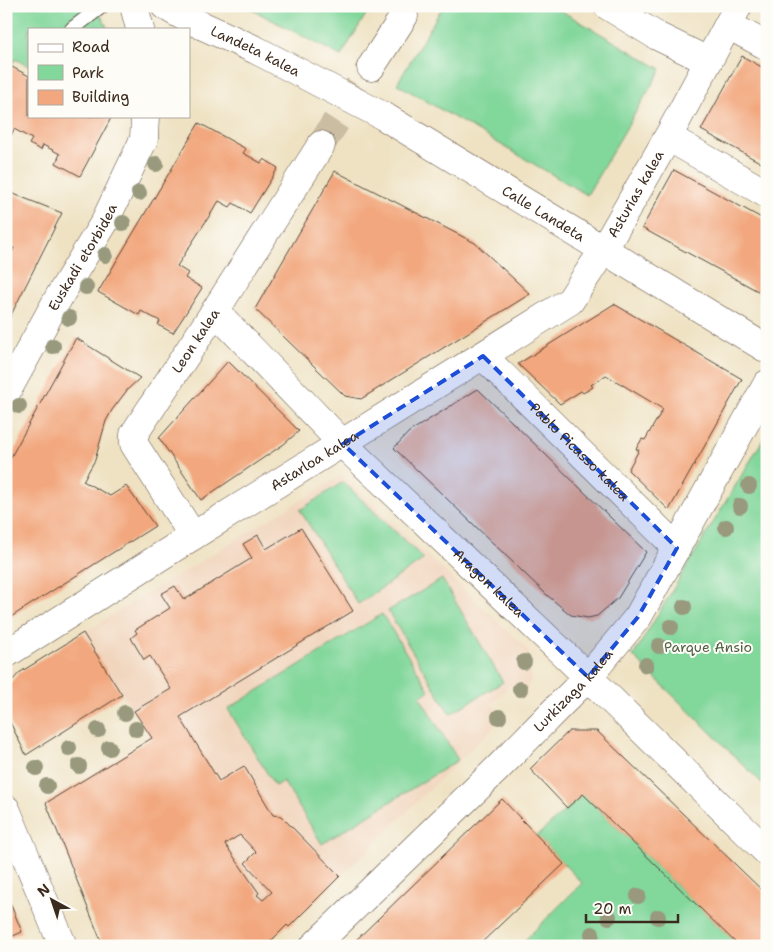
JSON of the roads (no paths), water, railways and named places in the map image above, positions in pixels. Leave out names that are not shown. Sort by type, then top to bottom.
[{"type":"street","points":[[134,6],[140,28]]},
{"type":"street","name":"Landeta kalea","points":[[165,6],[318,82]]},
{"type":"street","points":[[608,6],[657,36],[708,61]]},
{"type":"street","points":[[371,67],[404,16]]},
{"type":"street","name":"Asturias kalea","points":[[604,250],[668,138],[733,16],[767,46]]},
{"type":"street","name":"Calle Landeta","points":[[318,82],[385,117],[767,348]]},
{"type":"street","name":"Euskadi etorbidea","points":[[7,390],[60,295],[104,223],[144,138],[145,118]]},
{"type":"street","name":"Asturias kalea","points":[[668,138],[767,194]]},
{"type":"street","name":"Leon kalea","points":[[193,536],[134,444],[134,434],[216,311],[321,145]]},
{"type":"street","name":"Astarloa kalea","points":[[6,654],[570,302],[604,250]]},
{"type":"street","name":"Aragon kalea","points":[[216,311],[343,444],[588,677],[767,852]]},
{"type":"street","name":"Pablo Picasso kalea","points":[[483,356],[677,548]]},
{"type":"street","name":"Lurkizaga kalea","points":[[314,946],[497,769],[588,677],[638,617],[767,384]]},
{"type":"street","points":[[6,809],[63,946]]},
{"type":"lane","points":[[73,28],[102,6]]},
{"type":"tunnel","points":[[321,145],[371,67]]},
{"type":"park label","name":"Parque Ansio","points":[[708,647]]}]
